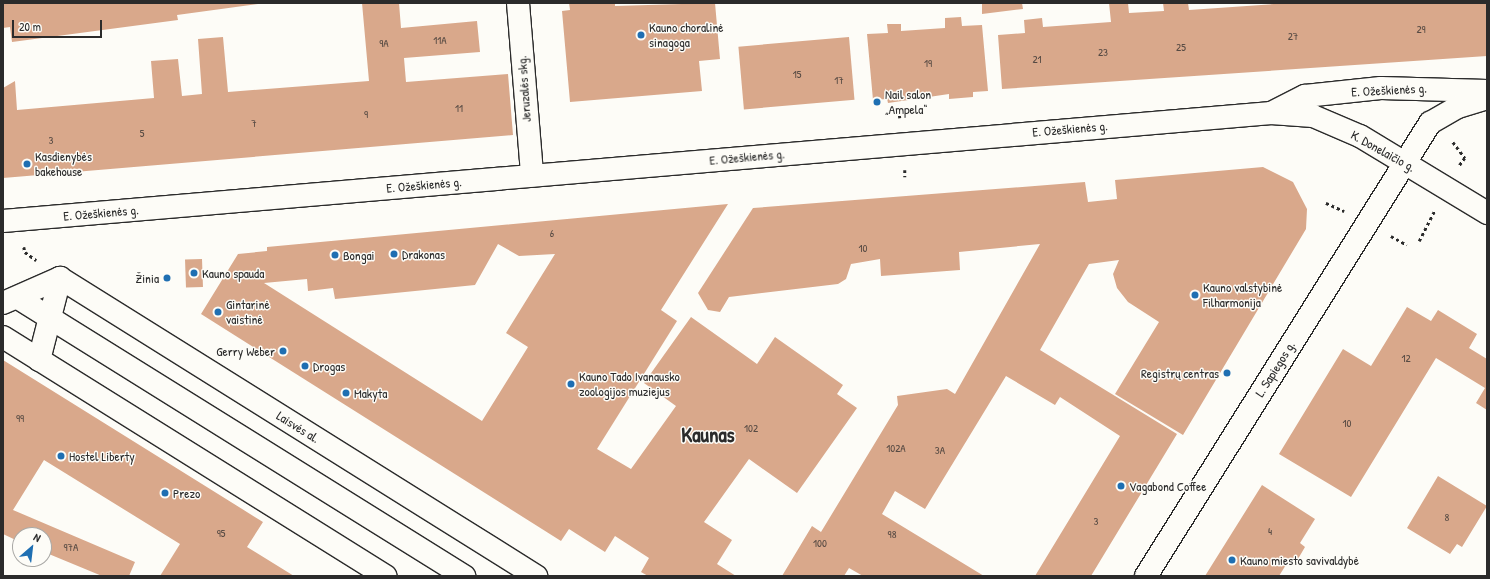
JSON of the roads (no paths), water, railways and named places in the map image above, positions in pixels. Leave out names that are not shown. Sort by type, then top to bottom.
[{"type":"street","name":"Jeruzalės skg.","points":[[518,3],[532,175]]},
{"type":"street","name":"E. Ožeškienės g.","points":[[3,221],[1271,113],[1305,96],[1381,88],[1487,91]]},
{"type":"street","points":[[1404,162],[1430,123],[1458,107],[1487,98]]},
{"type":"street","name":"K. Donelaičio g.","points":[[1271,113],[1314,116],[1360,136],[1487,213]]},
{"type":"street","name":"L. Sapiegos g.","points":[[1146,576],[1404,162]]},
{"type":"street","points":[[11,300],[60,278]]},
{"type":"street","points":[[39,360],[60,278]]},
{"type":"street","name":"Laisvės al.","points":[[60,278],[536,576]]},
{"type":"street","points":[[11,300],[49,317],[464,576]]},
{"type":"street","points":[[3,337],[385,576]]},
{"type":"place","name":"Kauno choralinė sinagoga","points":[[641,35]]},
{"type":"place","name":"Nail salon „Ampela“","points":[[877,102]]},
{"type":"place","name":"Kasdienybės bakehouse","points":[[27,164]]},
{"type":"place","name":"Drakonas","points":[[394,254]]},
{"type":"place","name":"Bongai","points":[[335,255]]},
{"type":"place","name":"Kauno spauda","points":[[194,273]]},
{"type":"place","name":"Žinia","points":[[167,278]]},
{"type":"place","name":"Kauno valstybinė Filharmonija","points":[[1195,295]]},
{"type":"place","name":"Gintarinė vaistinė","points":[[218,312]]},
{"type":"place","name":"Gerry Weber","points":[[283,351]]},
{"type":"place","name":"Drogas","points":[[305,366]]},
{"type":"place","name":"Registrų centras","points":[[1227,373]]},
{"type":"place","name":"Kauno Tado Ivanausko zoologijos muziejus","points":[[571,384]]},
{"type":"place","name":"Makyta","points":[[346,393]]},
{"type":"place","name":"Hostel Liberty","points":[[61,456]]},
{"type":"place","name":"Vagabond Coffee","points":[[1121,486]]},
{"type":"place","name":"Prezo","points":[[165,493]]},
{"type":"place","name":"Kauno miesto savivaldybė","points":[[1232,560]]},
{"type":"district","name":"Kaunas","points":[[708,435]]}]
